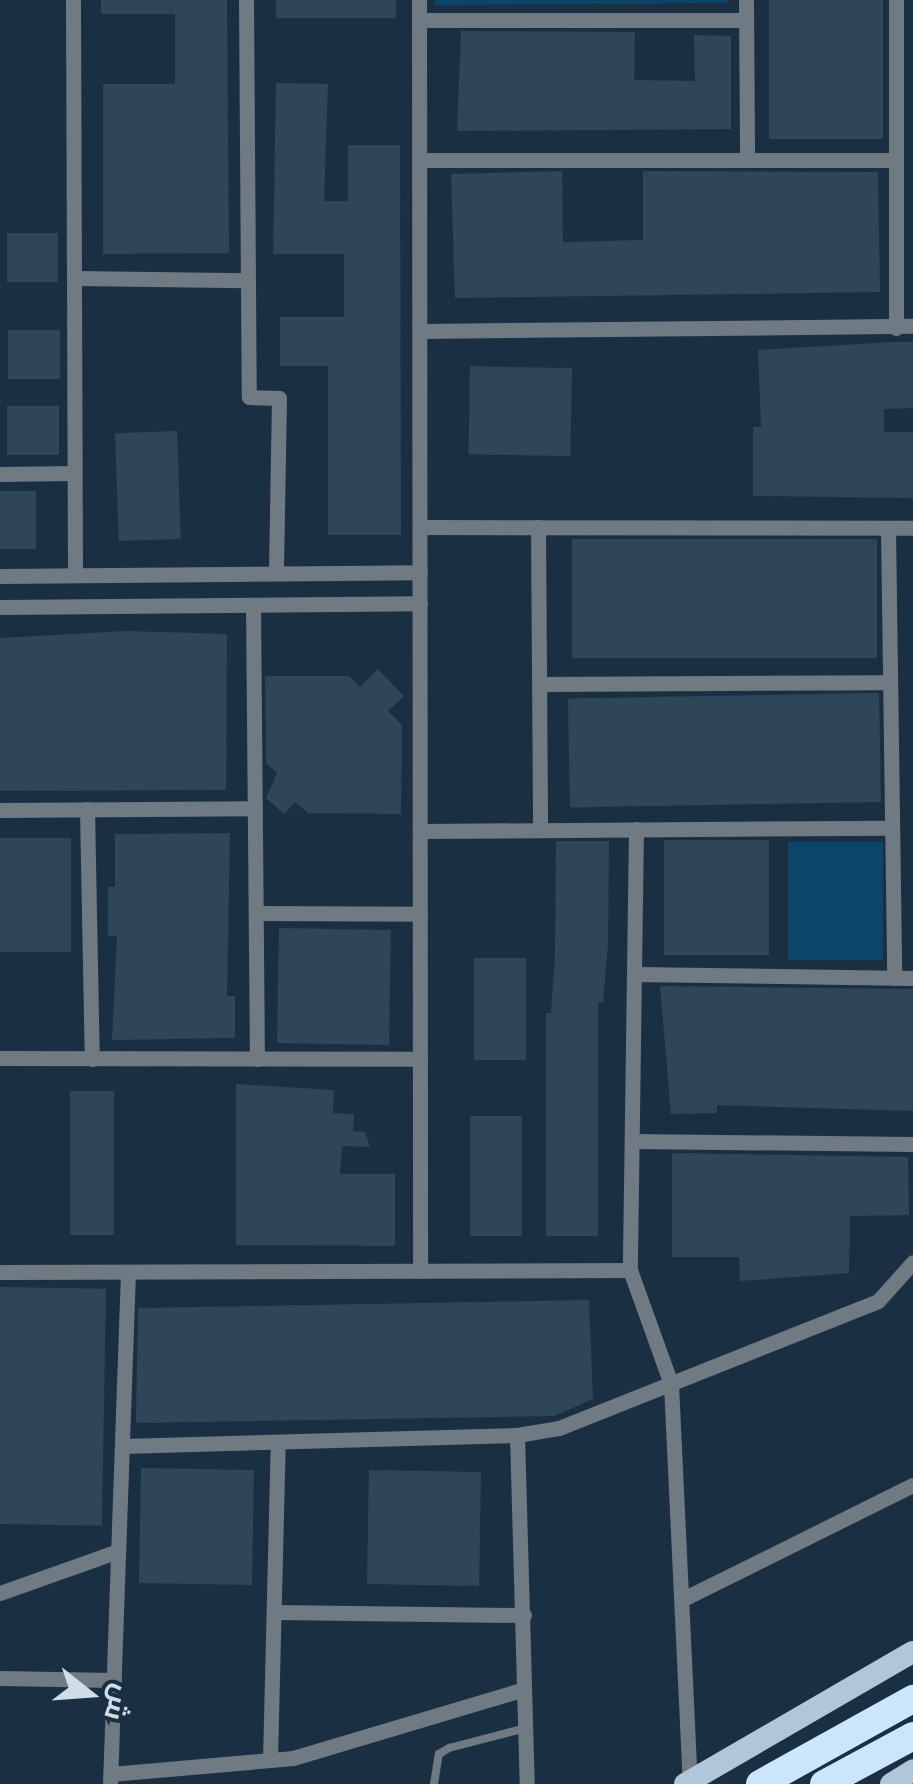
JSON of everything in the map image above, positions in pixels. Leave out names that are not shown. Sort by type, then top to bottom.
[{"type":"highway","points":[[760,1784],[913,1699]]},
{"type":"highway","points":[[824,1784],[908,1739]]},
{"type":"main road","points":[[687,1782],[908,1656]]},
{"type":"street","points":[[73,0],[74,575]]},
{"type":"street","points":[[246,0],[249,397],[278,398],[276,573]]},
{"type":"street","points":[[419,0],[420,1271]]},
{"type":"street","points":[[746,0],[747,160]]},
{"type":"street","points":[[420,331],[905,327],[896,160],[896,0]]},
{"type":"street","points":[[419,20],[746,20]]},
{"type":"street","points":[[420,160],[896,160]]},
{"type":"street","points":[[74,278],[248,280]]},
{"type":"street","points":[[0,474],[74,473]]},
{"type":"street","points":[[420,528],[913,528]]},
{"type":"street","points":[[538,528],[540,830]]},
{"type":"street","points":[[888,528],[894,978]]},
{"type":"street","points":[[0,576],[420,572]]},
{"type":"street","points":[[0,606],[420,604]]},
{"type":"street","points":[[253,605],[257,1059]]},
{"type":"street","points":[[541,684],[890,682]]},
{"type":"street","points":[[0,810],[255,808]]},
{"type":"street","points":[[87,809],[92,1058]]},
{"type":"street","points":[[420,830],[892,828]]},
{"type":"street","points":[[636,829],[630,1270],[671,1384],[685,1598],[687,1782]]},
{"type":"street","points":[[256,913],[420,914]]},
{"type":"street","points":[[634,974],[913,978]]},
{"type":"street","points":[[0,1058],[420,1059]]},
{"type":"street","points":[[632,1142],[913,1144]]},
{"type":"street","points":[[122,1446],[516,1435],[559,1428],[878,1301],[913,1262]]},
{"type":"street","points":[[0,1272],[630,1270]]},
{"type":"street","points":[[128,1272],[110,1779],[270,1760],[524,1689]]},
{"type":"street","points":[[516,1435],[528,1784]]},
{"type":"street","points":[[270,1760],[278,1442]]},
{"type":"street","points":[[685,1598],[913,1485]]},
{"type":"street","points":[[0,1593],[118,1551]]},
{"type":"street","points":[[274,1612],[524,1615]]},
{"type":"street","points":[[0,1678],[114,1680]]},
{"type":"lane","points":[[434,1784],[439,1754],[448,1748],[526,1728]]},
{"type":"shaded area","points":[[435,0],[727,0],[727,3],[435,5]]},
{"type":"shaded area","points":[[788,842],[883,842],[883,960],[788,960]]},
{"type":"building","points":[[101,0],[227,0],[229,253],[103,254],[103,84],[175,84],[175,14],[101,14]]},
{"type":"building","points":[[276,0],[396,0],[396,18],[276,18]]},
{"type":"building","points":[[769,0],[883,0],[883,139],[769,139]]},
{"type":"building","points":[[461,31],[635,32],[634,80],[695,81],[694,35],[731,36],[731,129],[457,131]]},
{"type":"building","points":[[276,83],[328,84],[324,201],[348,201],[348,145],[400,145],[401,535],[328,535],[328,366],[280,366],[280,317],[344,317],[344,254],[273,254]]},
{"type":"building","points":[[562,171],[563,242],[643,240],[643,171],[878,172],[880,292],[455,298],[451,174]]},
{"type":"building","points":[[7,233],[58,233],[58,282],[7,282]]},
{"type":"building","points":[[8,330],[60,330],[60,379],[8,379]]},
{"type":"building","points":[[913,342],[913,408],[884,409],[884,432],[913,432],[913,498],[753,496],[753,427],[761,427],[758,350]]},
{"type":"building","points":[[470,366],[572,368],[570,456],[468,454]]},
{"type":"building","points":[[7,406],[59,406],[59,455],[7,455]]},
{"type":"building","points":[[177,431],[181,539],[119,541],[115,433]]},
{"type":"building","points":[[0,491],[36,491],[36,549],[0,549]]},
{"type":"building","points":[[572,539],[877,539],[877,658],[572,658]]},
{"type":"building","points":[[126,631],[227,634],[226,790],[0,791],[0,638]]},
{"type":"building","points":[[378,669],[404,696],[388,711],[402,725],[401,814],[308,813],[295,802],[284,814],[266,798],[277,773],[266,763],[265,676],[349,676],[360,687]]},
{"type":"building","points":[[879,693],[881,802],[570,807],[568,698]]},
{"type":"building","points":[[230,833],[227,996],[235,996],[235,1038],[112,1040],[117,936],[108,936],[108,887],[115,887],[115,834]]},
{"type":"building","points":[[0,838],[71,838],[71,952],[0,952]]},
{"type":"building","points":[[664,840],[769,840],[769,955],[664,955]]},
{"type":"building","points":[[556,841],[609,841],[608,944],[603,1002],[598,1002],[598,1236],[546,1236],[546,1013],[551,1013],[555,953]]},
{"type":"building","points":[[279,928],[391,930],[389,1045],[277,1043]]},
{"type":"building","points":[[474,958],[526,958],[526,1060],[474,1060]]},
{"type":"building","points":[[660,986],[913,989],[913,1111],[717,1105],[717,1113],[671,1114]]},
{"type":"building","points":[[236,1084],[334,1090],[333,1113],[354,1114],[353,1131],[365,1132],[370,1147],[342,1146],[340,1174],[395,1174],[395,1246],[236,1245]]},
{"type":"building","points":[[70,1091],[114,1091],[114,1235],[70,1235]]},
{"type":"building","points":[[470,1116],[522,1116],[522,1236],[470,1236]]},
{"type":"building","points":[[672,1153],[908,1157],[909,1215],[850,1216],[849,1273],[740,1281],[739,1257],[672,1257]]},
{"type":"building","points":[[0,1287],[106,1289],[102,1526],[0,1524]]},
{"type":"building","points":[[589,1300],[593,1399],[554,1416],[136,1423],[138,1308]]},
{"type":"building","points":[[141,1468],[254,1470],[252,1585],[139,1583]]},
{"type":"building","points":[[369,1470],[481,1472],[479,1586],[367,1584]]}]
